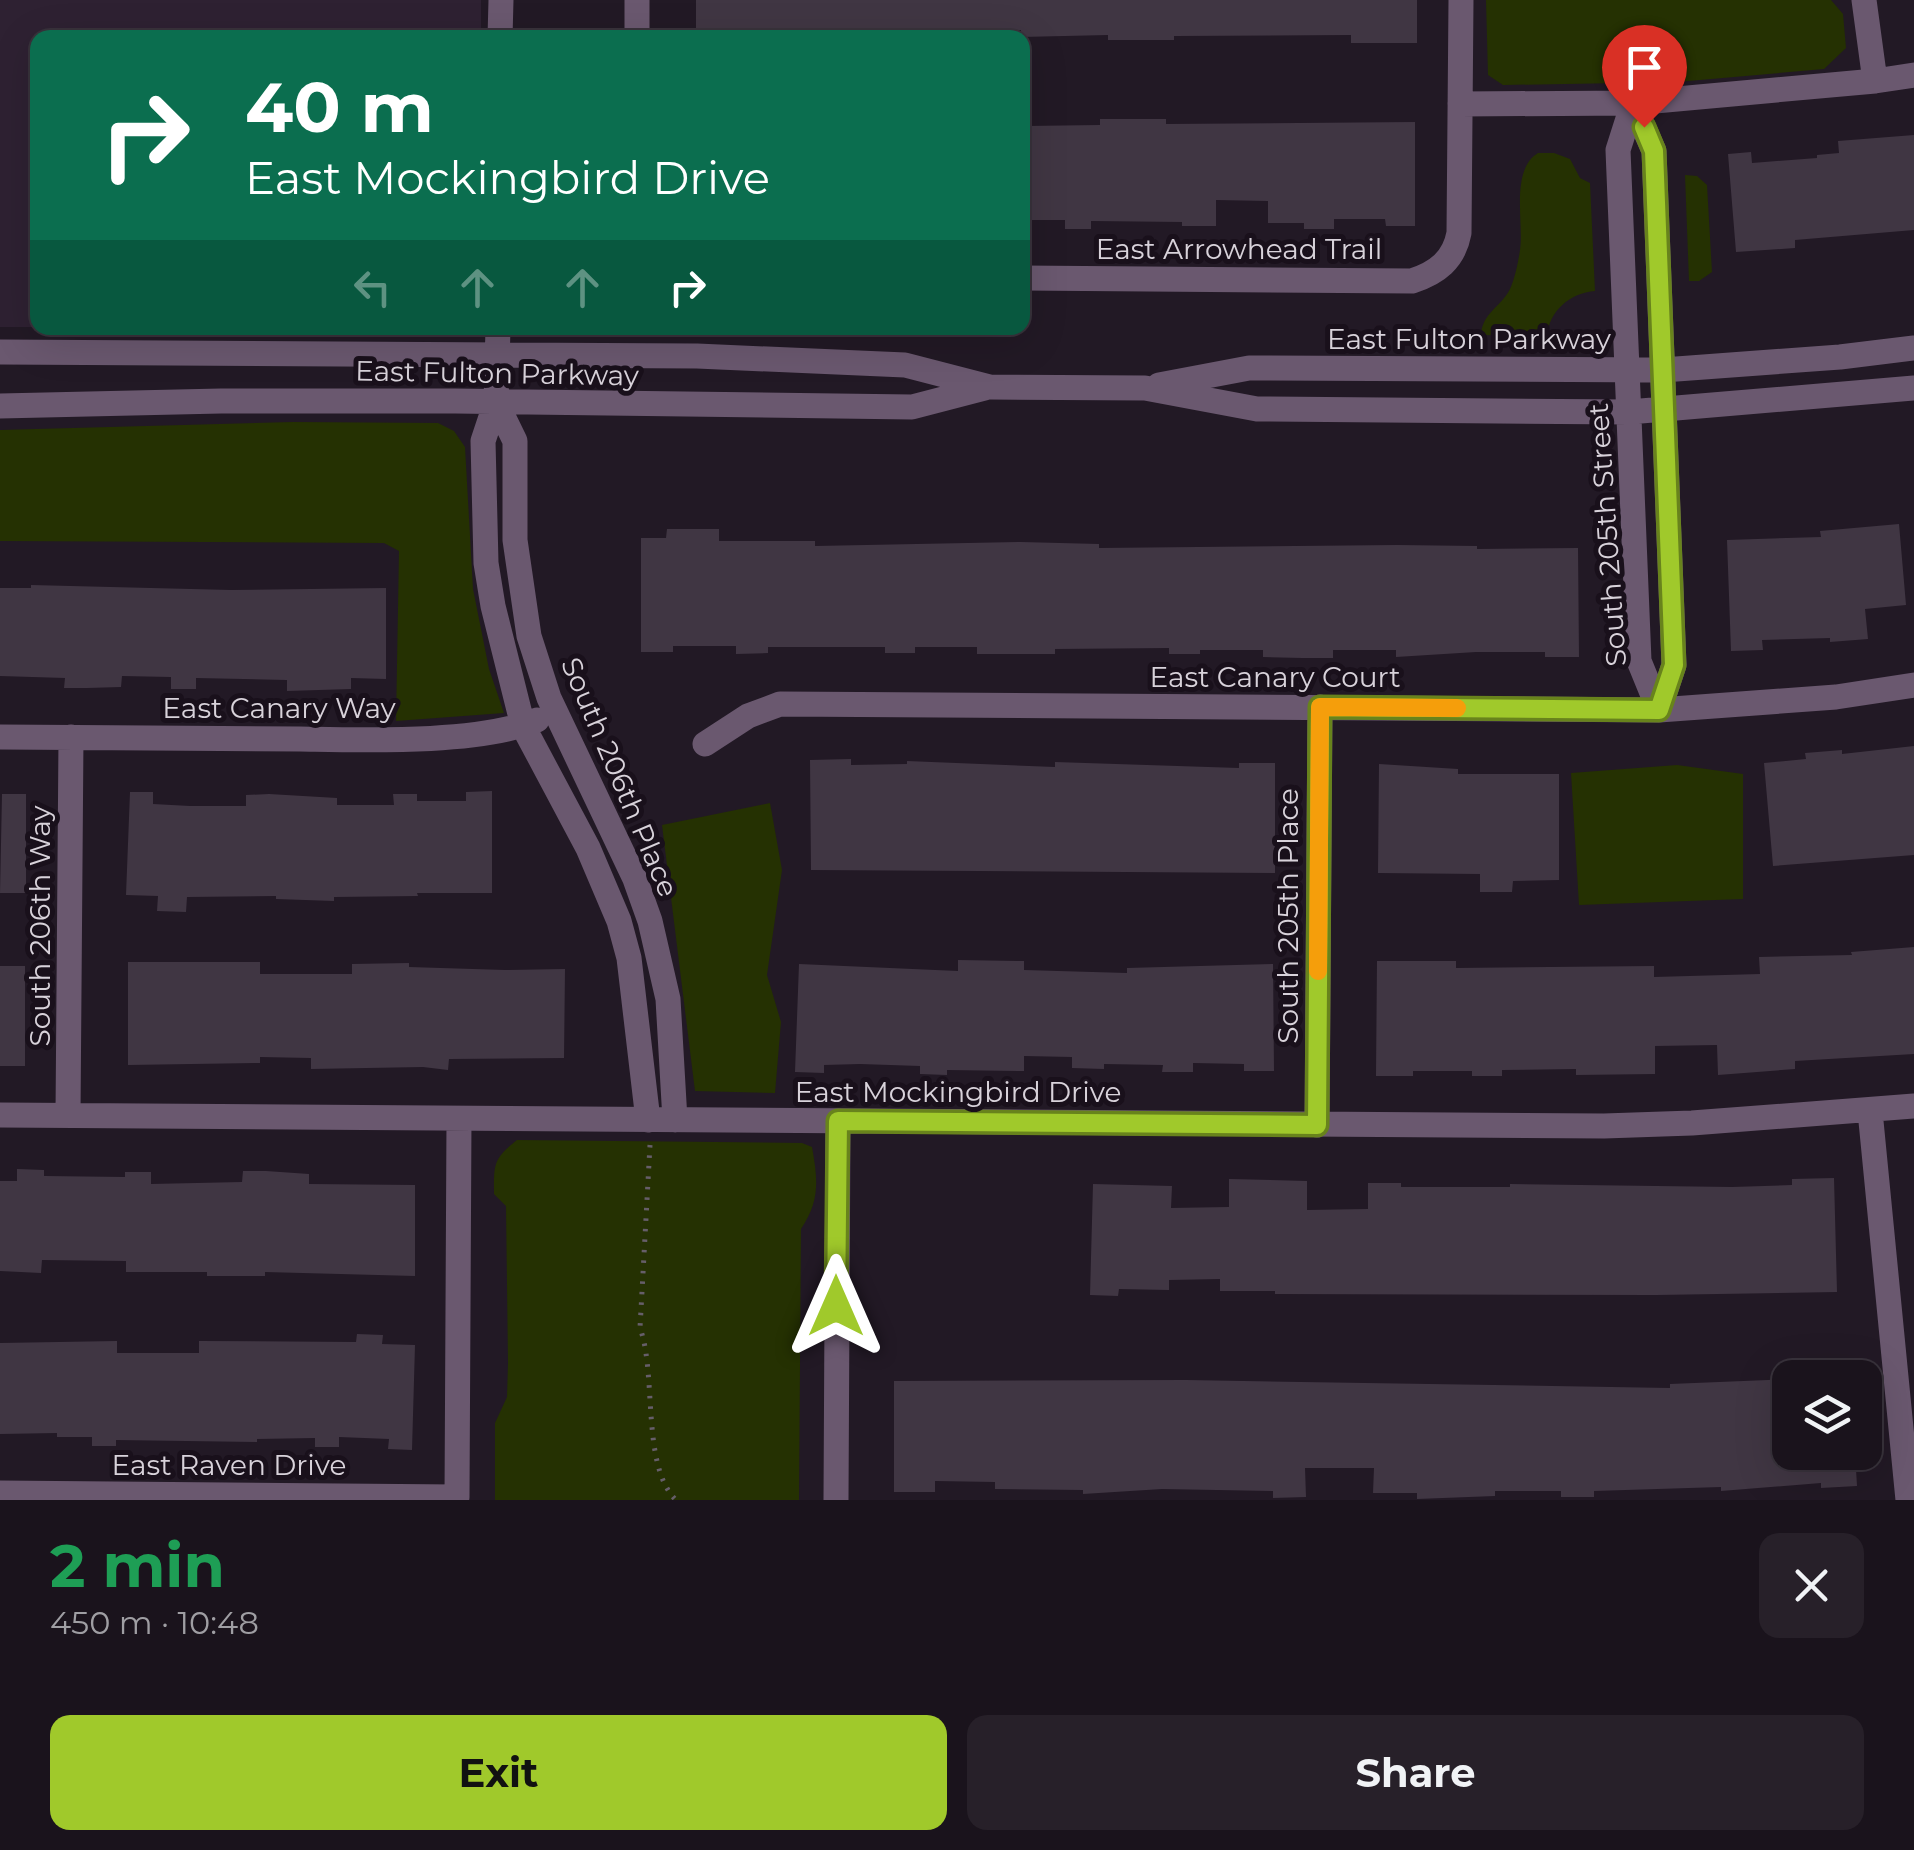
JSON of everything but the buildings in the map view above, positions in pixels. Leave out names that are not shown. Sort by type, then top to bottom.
[{"type":"street","points":[[500,30],[501,0]]},
{"type":"street","points":[[637,0],[637,30]]},
{"type":"street","points":[[1460,0],[1460,104],[1632,103],[1875,82],[1914,74]]},
{"type":"street","points":[[1864,0],[1875,82]]},
{"type":"street","name":"South 205th Street","points":[[1632,103],[1654,151],[1664,370],[1674,665],[1659,710]]},
{"type":"street","name":"South 205th Street","points":[[1632,103],[1618,150],[1627,370],[1640,661],[1659,710]]},
{"type":"street","name":"East Arrowhead Trail","points":[[1030,278],[1412,281],[1431,275],[1449,260],[1458,234],[1460,104]]},
{"type":"street","name":"South 206th Place","points":[[497,335],[496,402],[483,442],[486,563],[500,643],[523,726],[588,848],[619,921],[630,958],[648,1120]]},
{"type":"street","name":"East Fulton Parkway","points":[[1145,388],[1248,368],[1664,370],[1840,358],[1914,348]]},
{"type":"street","name":"East Fulton Parkway","points":[[0,352],[696,356],[905,365],[990,387],[1145,388],[1258,409],[1629,412],[1914,388]]},
{"type":"street","name":"East Fulton Parkway","points":[[0,406],[221,401],[912,407],[990,387]]},
{"type":"street","name":"South 206th Place","points":[[496,402],[514,441],[515,540],[526,620],[555,712],[635,879],[650,922],[668,999],[675,1120]]},
{"type":"street","name":"East Canary Court","points":[[705,744],[748,716],[780,704],[1659,710],[1836,698],[1914,684]]},
{"type":"street","name":"South 205th Place","points":[[1317,1125],[1320,707]]},
{"type":"street","name":"East Canary Way","points":[[0,737],[382,740],[523,726],[555,712]]},
{"type":"street","name":"South 206th Way","points":[[68,1115],[71,738]]},
{"type":"street","name":"East Mockingbird Drive","points":[[0,1115],[1604,1126],[1914,1106]]},
{"type":"street","points":[[1870,1111],[1908,1500]]},
{"type":"street","name":"East Raven Drive","points":[[0,1493],[456,1496],[460,1119]]},
{"type":"street","points":[[836,1500],[838,1121]]},
{"type":"path","points":[[648,1120],[651,1158],[640,1328],[646,1345],[660,1473],[676,1500]]},
{"type":"shaded area","points":[[0,0],[481,0],[481,30],[30,30],[30,327],[0,327]]},
{"type":"green space","points":[[1486,0],[1831,0],[1843,14],[1846,48],[1824,69],[1677,82],[1503,85],[1488,75]]},
{"type":"green space","points":[[1538,153],[1570,159],[1580,178],[1590,183],[1595,291],[1577,295],[1562,305],[1547,336],[1481,335],[1485,321],[1513,280],[1521,238],[1521,184],[1529,161]]},
{"type":"green space","points":[[1685,175],[1697,176],[1707,185],[1712,272],[1699,281],[1689,281]]},
{"type":"green space","points":[[293,422],[438,423],[454,431],[465,447],[473,589],[489,669],[504,713],[396,721],[399,551],[384,543],[0,541],[0,430]]},
{"type":"green space","points":[[1677,765],[1743,774],[1743,899],[1579,905],[1571,773]]},
{"type":"green space","points":[[770,803],[782,870],[767,975],[781,1022],[775,1093],[695,1091],[662,825]]},
{"type":"green space","points":[[517,1140],[802,1143],[812,1147],[816,1190],[812,1209],[801,1229],[799,1500],[495,1500],[495,1423],[507,1397],[508,1363],[506,1206],[494,1194],[494,1176],[499,1158]]},
{"type":"slow traffic","points":[[1318,971],[1320,707],[1457,708]]},
{"type":"route","points":[[836,1306],[838,1121],[1317,1125],[1320,707],[1659,710],[1674,665],[1654,151],[1644,127]]}]
